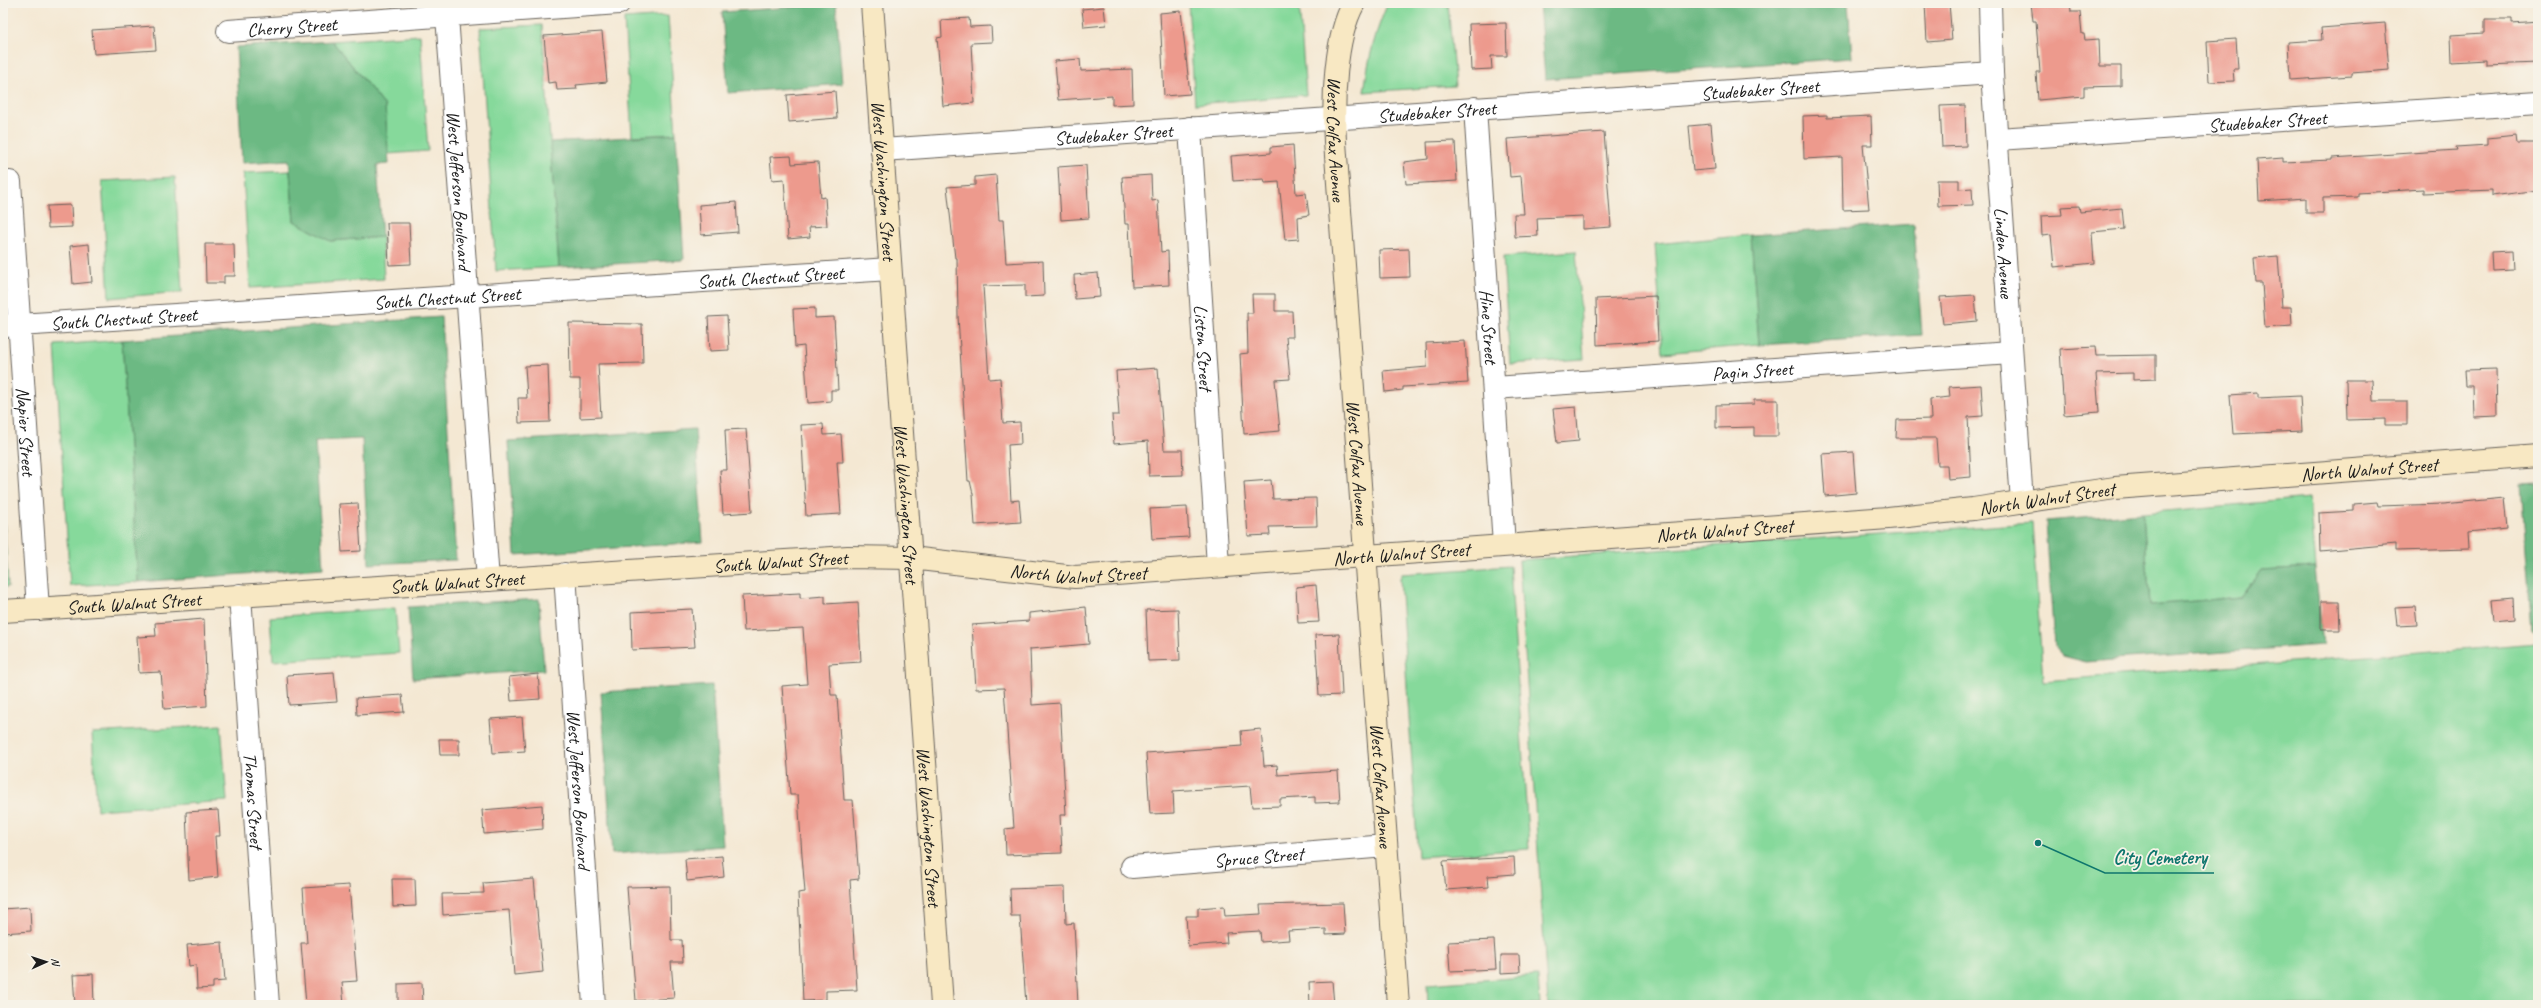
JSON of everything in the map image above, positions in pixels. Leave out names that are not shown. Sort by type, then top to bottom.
[{"type":"street","name":"Cherry Street","points":[[228,31],[619,3]]},
{"type":"street","name":"West Washington Street","points":[[872,3],[942,1005]]},
{"type":"street","name":"West Colfax Avenue","points":[[1354,3],[1342,41],[1336,71],[1334,118],[1398,1005]]},
{"type":"street","name":"Linden Avenue","points":[[1990,3],[1992,73],[1998,139],[2022,502]]},
{"type":"street","name":"West Jefferson Boulevard","points":[[447,16],[488,580]]},
{"type":"street","name":"Studebaker Street","points":[[882,150],[1992,73]]},
{"type":"street","name":"Studebaker Street","points":[[1998,139],[2538,103]]},
{"type":"street","name":"Hine Street","points":[[1475,108],[1504,545]]},
{"type":"street","name":"Liston Street","points":[[1190,128],[1218,566]]},
{"type":"street","name":"Napier Street","points":[[10,182],[12,326],[38,608]]},
{"type":"street","name":"South Chestnut Street","points":[[12,326],[890,269]]},
{"type":"street","name":"Pagin Street","points":[[1494,388],[2011,353]]},
{"type":"street","name":"North Walnut Street","points":[[911,558],[1075,577],[1888,518],[2022,502],[2115,488],[2538,456]]},
{"type":"street","name":"South Walnut Street","points":[[3,611],[848,557],[911,558]]},
{"type":"street","name":"West Jefferson Boulevard","points":[[565,574],[594,1005]]},
{"type":"street","name":"Thomas Street","points":[[240,595],[268,1005]]},
{"type":"street","name":"Spruce Street","points":[[1132,867],[1386,846]]},
{"type":"green space","points":[[1188,3],[1299,3],[1306,95],[1195,104]]},
{"type":"green space","points":[[1388,3],[1448,3],[1455,86],[1364,92],[1373,46],[1379,25]]},
{"type":"green space","points":[[1539,3],[1848,3],[1852,58],[1545,79]]},
{"type":"green space","points":[[836,4],[842,84],[728,93],[722,12]]},
{"type":"green space","points":[[668,16],[676,134],[632,136],[624,19]]},
{"type":"green space","points":[[542,25],[559,267],[496,271],[480,28]]},
{"type":"green space","points":[[420,35],[428,151],[388,154],[385,106],[332,41]]},
{"type":"green space","points":[[332,41],[385,106],[389,164],[377,165],[382,237],[330,241],[294,221],[289,160],[242,163],[236,47]]},
{"type":"green space","points":[[676,134],[684,260],[559,267],[550,142]]},
{"type":"green space","points":[[290,171],[294,221],[330,241],[382,237],[384,279],[250,288],[243,173]]},
{"type":"green space","points":[[175,177],[182,292],[109,298],[102,181]]},
{"type":"green space","points":[[1914,224],[1922,335],[1759,345],[1751,235]]},
{"type":"green space","points":[[1751,235],[1759,345],[1663,353],[1655,244]]},
{"type":"green space","points":[[1576,251],[1584,359],[1510,364],[1503,257]]},
{"type":"green space","points":[[441,317],[456,560],[369,564],[362,439],[315,441],[323,568],[138,582],[122,340]]},
{"type":"green space","points":[[122,340],[138,582],[70,586],[55,345]]},
{"type":"green space","points":[[695,429],[703,542],[515,555],[508,441]]},
{"type":"green space","points":[[2538,483],[2538,630],[2532,630],[2521,484]]},
{"type":"green space","points":[[2309,498],[2315,567],[2261,570],[2241,597],[2150,605],[2143,513]]},
{"type":"green space","points":[[3,502],[8,587],[3,587]]},
{"type":"green space","points":[[2143,513],[2150,605],[2241,597],[2261,570],[2315,567],[2323,645],[2086,662],[2063,656],[2054,646],[2046,521]]},
{"type":"green space","points":[[2032,523],[2043,681],[2538,643],[2538,1005],[1548,1005],[1519,560]]},
{"type":"green space","points":[[1510,566],[1529,849],[1418,857],[1400,578],[1402,574]]},
{"type":"green space","points":[[539,599],[544,670],[413,679],[408,607]]},
{"type":"green space","points":[[395,608],[399,653],[273,661],[270,617]]},
{"type":"green space","points":[[712,685],[723,846],[612,854],[601,692]]},
{"type":"green space","points":[[221,725],[227,801],[97,810],[92,733]]},
{"type":"green space","points":[[1538,976],[1540,1005],[1428,1005],[1427,984]]},
{"type":"building","points":[[1925,3],[1949,3],[1952,40],[1927,42]]},
{"type":"building","points":[[2031,3],[2070,3],[2071,12],[2080,12],[2082,34],[2084,34],[2085,40],[2099,39],[2100,66],[2121,66],[2121,86],[2084,87],[2084,96],[2038,100],[2036,72],[2040,72],[2036,21],[2033,21]]},
{"type":"building","points":[[1104,7],[1106,25],[1084,27],[1082,9]]},
{"type":"building","points":[[1181,11],[1190,94],[1164,96],[1160,13]]},
{"type":"building","points":[[969,18],[970,27],[991,26],[992,42],[971,43],[974,103],[943,106],[937,38],[942,37],[941,20]]},
{"type":"building","points":[[2485,19],[2512,19],[2512,23],[2538,21],[2538,63],[2486,65],[2486,60],[2452,62],[2451,35],[2485,33]]},
{"type":"building","points":[[1506,23],[1507,56],[1491,56],[1492,69],[1471,70],[1469,24]]},
{"type":"building","points":[[2385,23],[2389,70],[2352,73],[2352,76],[2290,80],[2288,42],[2322,40],[2321,28]]},
{"type":"building","points":[[154,26],[156,50],[94,54],[92,30]]},
{"type":"building","points":[[602,32],[607,82],[576,85],[577,89],[557,90],[556,82],[548,83],[544,36]]},
{"type":"building","points":[[2236,39],[2238,69],[2233,69],[2234,81],[2209,82],[2207,41]]},
{"type":"building","points":[[1080,59],[1081,71],[1132,69],[1133,104],[1112,105],[1112,96],[1058,100],[1055,61]]},
{"type":"building","points":[[835,91],[837,118],[789,122],[787,95]]},
{"type":"building","points":[[1965,105],[1966,146],[1942,147],[1940,106]]},
{"type":"building","points":[[1827,115],[1827,118],[1871,116],[1872,145],[1863,145],[1869,209],[1843,210],[1842,157],[1804,159],[1803,116]]},
{"type":"building","points":[[1711,124],[1715,169],[1693,171],[1689,126]]},
{"type":"building","points":[[1604,132],[1611,227],[1583,229],[1583,216],[1537,218],[1538,236],[1515,237],[1514,214],[1524,214],[1521,176],[1510,177],[1507,139]]},
{"type":"building","points":[[2516,135],[2517,143],[2538,143],[2538,190],[2492,196],[2492,190],[2423,193],[2423,189],[2358,193],[2358,197],[2323,198],[2323,213],[2306,213],[2306,198],[2259,201],[2257,160],[2283,158],[2283,162],[2332,160],[2332,158],[2457,150],[2456,147],[2488,145],[2488,138]]},
{"type":"building","points":[[1455,141],[1457,181],[1406,184],[1404,162],[1428,159],[1427,142]]},
{"type":"building","points":[[1293,145],[1296,194],[1306,193],[1309,215],[1298,217],[1299,239],[1285,240],[1279,182],[1265,183],[1264,179],[1233,181],[1231,156],[1271,153],[1271,147]]},
{"type":"building","points":[[791,156],[792,164],[818,162],[821,198],[825,197],[827,226],[809,227],[810,237],[788,239],[784,179],[772,180],[770,157]]},
{"type":"building","points":[[1086,165],[1089,218],[1061,220],[1058,167]]},
{"type":"building","points":[[996,175],[999,220],[1003,220],[1006,263],[1043,261],[1044,296],[1025,297],[1025,285],[983,286],[989,379],[1000,378],[1003,423],[1020,422],[1021,444],[1008,445],[1011,501],[1019,500],[1021,522],[975,525],[973,494],[970,481],[968,481],[958,316],[957,258],[955,258],[947,187],[975,185],[975,177]]},
{"type":"building","points":[[1151,175],[1152,201],[1158,200],[1161,252],[1168,251],[1169,285],[1132,287],[1129,224],[1125,224],[1122,177]]},
{"type":"building","points":[[1937,180],[1959,180],[1959,189],[1972,188],[1973,205],[1938,206]]},
{"type":"building","points":[[736,202],[738,232],[701,235],[699,205]]},
{"type":"building","points":[[71,205],[72,227],[48,228],[47,206]]},
{"type":"building","points":[[2079,206],[2080,212],[2122,208],[2124,229],[2092,232],[2094,263],[2054,267],[2051,235],[2042,236],[2041,216],[2062,215],[2061,207]]},
{"type":"building","points":[[387,223],[409,223],[411,264],[389,265]]},
{"type":"building","points":[[89,244],[92,282],[73,284],[70,246]]},
{"type":"building","points":[[205,244],[234,244],[235,276],[224,276],[224,283],[206,283]]},
{"type":"building","points":[[1409,249],[1410,277],[1380,278],[1379,250]]},
{"type":"building","points":[[2512,251],[2513,270],[2492,271],[2491,252]]},
{"type":"building","points":[[2278,256],[2282,307],[2291,307],[2292,326],[2265,328],[2262,283],[2256,283],[2254,258]]},
{"type":"building","points":[[1098,273],[1100,297],[1075,299],[1074,275]]},
{"type":"building","points":[[1252,294],[1275,294],[1275,311],[1292,311],[1293,337],[1286,337],[1290,379],[1275,380],[1280,431],[1244,434],[1240,354],[1248,353],[1247,313],[1253,313]]},
{"type":"building","points":[[1975,295],[1977,321],[1943,324],[1940,297]]},
{"type":"building","points":[[1656,296],[1658,341],[1597,345],[1596,299]]},
{"type":"building","points":[[815,308],[815,318],[834,317],[838,390],[831,390],[831,401],[808,403],[804,346],[795,347],[793,309]]},
{"type":"building","points":[[727,316],[729,350],[710,351],[708,317]]},
{"type":"building","points":[[569,323],[642,324],[643,363],[598,364],[601,417],[580,418],[580,379],[570,379]]},
{"type":"building","points":[[1465,341],[1468,383],[1403,387],[1403,390],[1385,392],[1383,371],[1427,367],[1426,343]]},
{"type":"building","points":[[2095,347],[2096,356],[2156,355],[2156,379],[2133,380],[2133,373],[2096,374],[2099,412],[2064,415],[2060,349]]},
{"type":"building","points":[[548,365],[550,422],[519,423],[518,398],[527,398],[525,366]]},
{"type":"building","points":[[1158,368],[1164,450],[1182,450],[1183,475],[1149,476],[1148,441],[1114,444],[1112,415],[1119,415],[1116,371]]},
{"type":"building","points":[[2496,369],[2497,416],[2474,417],[2473,386],[2466,386],[2465,370]]},
{"type":"building","points":[[2346,380],[2372,380],[2373,401],[2407,401],[2407,425],[2385,425],[2385,419],[2347,420]]},
{"type":"building","points":[[1981,385],[1983,416],[1968,417],[1971,477],[1948,479],[1947,465],[1938,465],[1936,438],[1896,438],[1897,420],[1931,419],[1930,399],[1950,397],[1949,387]]},
{"type":"building","points":[[2258,393],[2258,398],[2300,396],[2302,431],[2233,434],[2230,395]]},
{"type":"building","points":[[1754,400],[1778,400],[1778,436],[1754,436],[1754,427],[1716,428],[1716,405],[1754,404]]},
{"type":"building","points":[[1576,407],[1579,441],[1557,443],[1553,409]]},
{"type":"building","points":[[823,424],[824,435],[841,434],[843,462],[837,462],[841,514],[806,516],[801,425]]},
{"type":"building","points":[[746,429],[752,512],[723,514],[720,470],[727,470],[725,430]]},
{"type":"building","points":[[1853,452],[1856,493],[1825,496],[1822,454]]},
{"type":"building","points":[[1271,480],[1273,499],[1316,498],[1317,526],[1269,527],[1270,535],[1248,536],[1244,482]]},
{"type":"building","points":[[2504,498],[2507,528],[2468,532],[2469,549],[2396,551],[2396,544],[2320,551],[2319,513],[2354,511],[2354,504],[2377,502],[2378,506],[2444,504]]},
{"type":"building","points":[[358,503],[361,551],[342,552],[339,504]]},
{"type":"building","points":[[1187,507],[1189,537],[1152,539],[1150,509]]},
{"type":"building","points":[[1316,585],[1319,622],[1298,623],[1296,587]]},
{"type":"building","points":[[800,593],[800,598],[825,596],[825,604],[858,602],[861,662],[829,664],[831,695],[837,695],[844,800],[853,800],[859,879],[850,880],[857,990],[826,991],[826,1000],[803,1001],[798,893],[805,892],[798,795],[790,795],[782,686],[807,684],[803,628],[744,631],[742,596]]},
{"type":"building","points":[[2513,598],[2514,619],[2493,621],[2491,600]]},
{"type":"building","points":[[2321,601],[2339,601],[2340,630],[2321,630]]},
{"type":"building","points":[[2415,606],[2417,625],[2397,626],[2395,607]]},
{"type":"building","points":[[1086,607],[1089,644],[1030,649],[1032,705],[1060,703],[1066,815],[1060,815],[1062,853],[1006,855],[1005,829],[1014,828],[1004,688],[976,689],[972,625],[1029,621],[1029,613]]},
{"type":"building","points":[[692,609],[695,647],[632,650],[631,612]]},
{"type":"building","points":[[1178,609],[1180,660],[1148,661],[1146,610]]},
{"type":"building","points":[[204,619],[207,706],[164,709],[161,672],[139,673],[137,637],[156,636],[155,623]]},
{"type":"building","points":[[1339,634],[1342,695],[1319,696],[1315,635]]},
{"type":"building","points":[[334,672],[337,702],[289,705],[287,675]]},
{"type":"building","points":[[538,674],[540,699],[511,701],[509,677]]},
{"type":"building","points":[[402,695],[404,712],[357,715],[356,698]]},
{"type":"building","points":[[522,717],[525,751],[493,753],[490,719]]},
{"type":"building","points":[[1261,729],[1264,766],[1277,765],[1278,775],[1338,771],[1340,802],[1315,803],[1315,797],[1280,799],[1280,806],[1252,807],[1250,786],[1173,791],[1174,813],[1150,814],[1146,753],[1242,746],[1241,731]]},
{"type":"building","points":[[439,739],[459,739],[459,755],[440,755]]},
{"type":"building","points":[[542,805],[543,829],[484,834],[482,810]]},
{"type":"building","points":[[218,810],[220,836],[215,836],[218,877],[189,880],[186,812]]},
{"type":"building","points":[[722,856],[724,877],[687,881],[685,859]]},
{"type":"building","points":[[1514,857],[1515,874],[1488,876],[1489,887],[1446,890],[1443,861]]},
{"type":"building","points":[[392,879],[415,879],[416,906],[393,907]]},
{"type":"building","points":[[534,879],[543,972],[514,975],[509,910],[443,915],[442,894],[484,893],[483,883]]},
{"type":"building","points":[[349,885],[357,981],[342,982],[344,1005],[306,1005],[301,943],[307,943],[303,888]]},
{"type":"building","points":[[670,886],[671,940],[682,940],[683,962],[671,962],[674,998],[636,1001],[627,887]]},
{"type":"building","points":[[1065,887],[1066,924],[1074,923],[1078,1005],[1026,1005],[1020,916],[1011,916],[1010,889]]},
{"type":"building","points":[[1343,903],[1345,934],[1326,935],[1326,929],[1288,931],[1289,940],[1261,942],[1260,931],[1226,933],[1227,943],[1188,946],[1186,916],[1198,916],[1198,908],[1224,906],[1225,916],[1261,914],[1260,905]]},
{"type":"building","points":[[30,907],[31,931],[3,933],[3,909]]},
{"type":"building","points":[[1494,940],[1496,969],[1450,971],[1448,942]]},
{"type":"building","points":[[222,942],[225,981],[213,982],[213,988],[197,989],[196,965],[189,966],[187,945]]},
{"type":"building","points":[[1501,955],[1519,955],[1520,972],[1501,973]]},
{"type":"building","points":[[93,974],[94,1005],[75,1005],[73,975]]},
{"type":"building","points":[[1332,981],[1334,1005],[1310,1005],[1309,982]]},
{"type":"building","points":[[422,983],[423,1003],[398,1004],[398,984]]},
{"type":"place","name":"City Cemetery","points":[[2038,843]]}]
